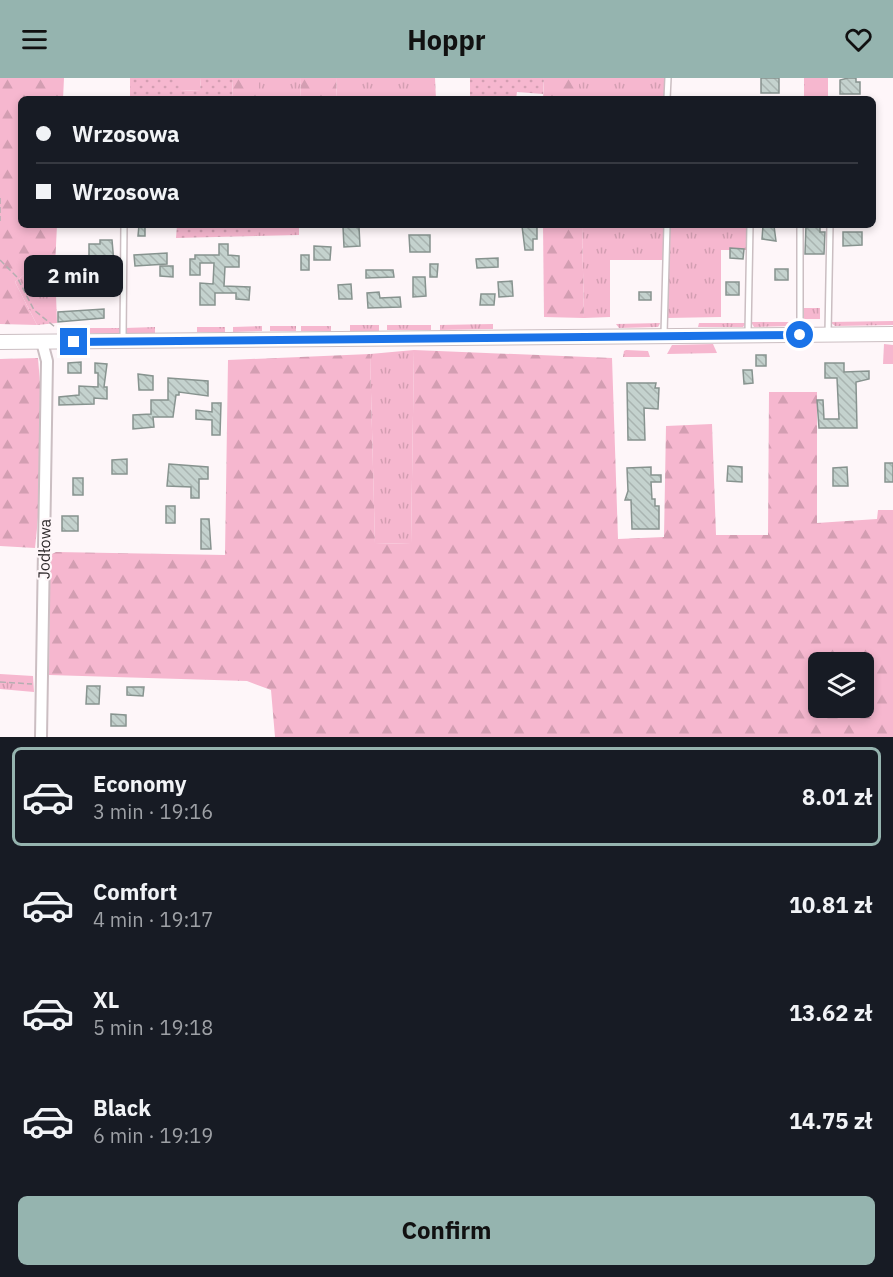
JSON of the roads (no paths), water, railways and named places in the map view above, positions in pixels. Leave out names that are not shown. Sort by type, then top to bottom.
[{"type":"main road","points":[[0,342],[893,334]]},
{"type":"street","name":"Jodłowa","points":[[41,737],[48,342]]},
{"type":"lane","points":[[667,96],[668,78]]},
{"type":"lane","points":[[123,341],[124,228]]},
{"type":"lane","points":[[664,336],[667,228]]},
{"type":"lane","points":[[748,335],[750,228]]},
{"type":"lane","points":[[800,228],[800,335]]},
{"type":"lane","points":[[828,334],[830,228]]}]
